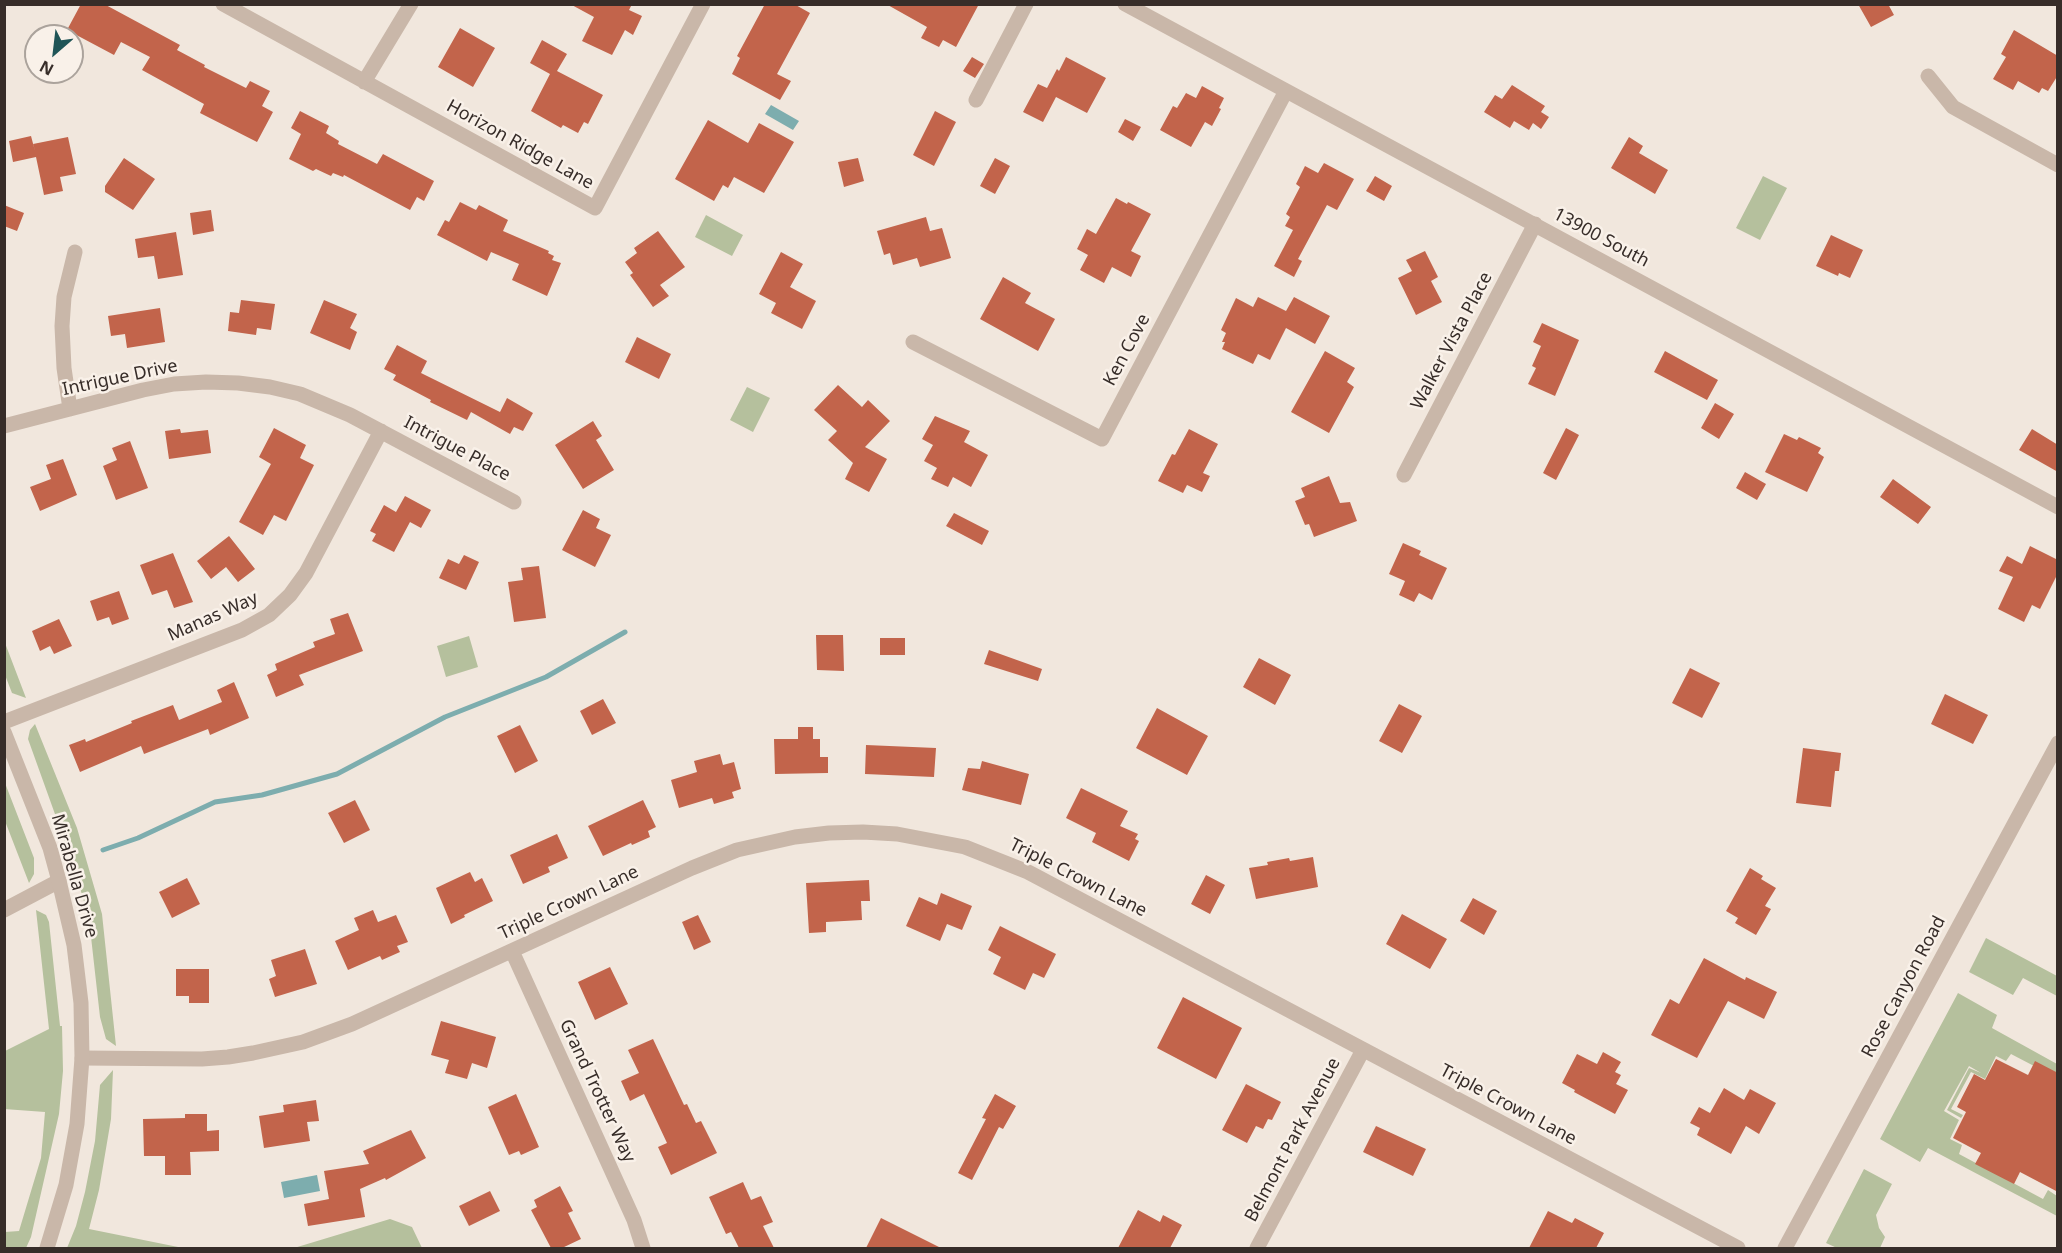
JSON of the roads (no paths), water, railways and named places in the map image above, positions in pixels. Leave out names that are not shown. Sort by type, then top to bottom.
[{"type":"street","name":"Horizon Ridge Lane","points":[[223,4],[595,208],[703,4]]},
{"type":"street","points":[[364,82],[411,4]]},
{"type":"street","points":[[976,100],[1026,4]]},
{"type":"street","name":"13900 South","points":[[1125,4],[2058,507]]},
{"type":"street","points":[[1928,76],[1953,107],[2058,165]]},
{"type":"street","name":"Ken Cove","points":[[913,342],[1102,439],[1286,91]]},
{"type":"street","name":"Walker Vista Place","points":[[1404,475],[1535,225]]},
{"type":"street","points":[[70,409],[64,368],[62,326],[64,297],[75,252]]},
{"type":"street","name":"Intrigue Drive","points":[[4,426],[143,390],[174,384],[206,382],[238,383],[300,394],[342,411],[381,431]]},
{"type":"street","name":"Intrigue Place","points":[[381,431],[514,502]]},
{"type":"street","name":"Manas Way","points":[[4,722],[242,630],[269,615],[290,595],[306,573],[381,431]]},
{"type":"street","name":"Mirabella Drive","points":[[4,732],[50,848],[68,913],[78,975],[82,1058],[77,1124],[66,1185],[47,1248]]},
{"type":"street","name":"Rose Canyon Road","points":[[1785,1248],[2058,743]]},
{"type":"street","name":"Triple Crown Lane","points":[[82,1058],[202,1059],[228,1057],[303,1042],[352,1024],[692,868],[737,850],[783,839],[829,833],[897,834],[964,847],[1028,872],[1738,1248]]},
{"type":"street","points":[[4,910],[59,882]]},
{"type":"street","name":"Grand Trotter Way","points":[[512,951],[634,1220],[643,1248]]},
{"type":"street","name":"Belmont Park Avenue","points":[[1257,1248],[1363,1050]]},
{"type":"water","points":[[771,105],[799,121],[793,130],[765,114]]},
{"type":"water","points":[[317,1175],[320,1191],[284,1198],[281,1182]]},
{"type":"waterway","points":[[103,850],[138,838],[215,802],[262,795],[337,774],[445,717],[546,677],[625,632]]}]
